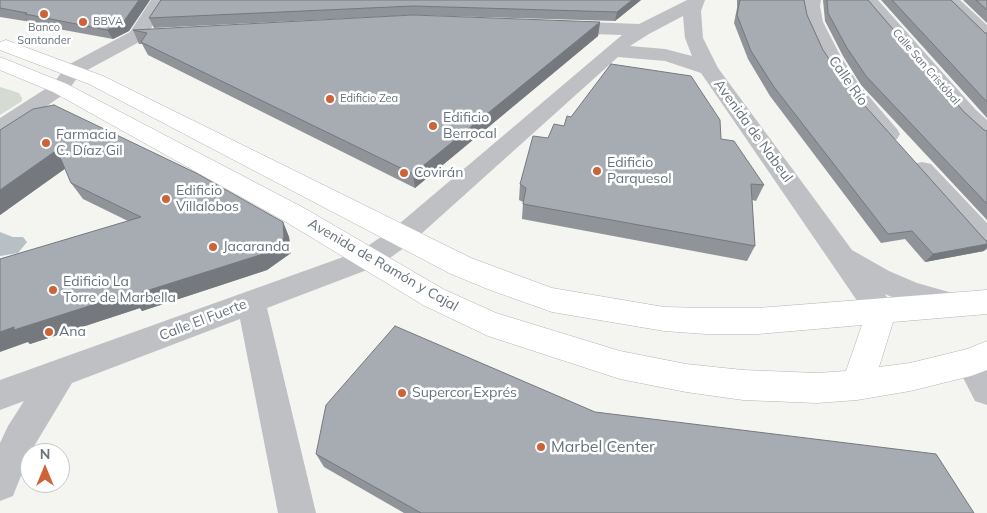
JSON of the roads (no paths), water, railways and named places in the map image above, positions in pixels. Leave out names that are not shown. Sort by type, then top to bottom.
[{"type":"main road","name":"Avenida de Ramón y Cajal","points":[[0,44],[67,79],[402,236],[461,266],[528,293],[552,300],[664,319],[758,322],[987,302]]},
{"type":"main road","name":"Avenida de Ramón y Cajal","points":[[0,62],[67,79],[433,297],[488,324],[620,365],[686,378],[743,386],[817,388],[857,385],[910,377],[979,359]]},
{"type":"main road","points":[[857,385],[881,312]]},
{"type":"street","points":[[0,128],[67,79],[137,36],[160,0]]},
{"type":"street","name":"Calle Río","points":[[812,0],[811,6],[814,22],[831,57],[852,90],[987,240]]},
{"type":"street","name":"Calle San Cristóbal","points":[[868,0],[967,114],[987,132]]},
{"type":"street","points":[[950,0],[987,35]]},
{"type":"street","name":"Calle El Fuerte","points":[[0,395],[370,258],[402,236],[614,51],[642,30],[695,2]]},
{"type":"street","name":"Avenida de Nabeul","points":[[695,2],[692,11],[694,38],[708,69],[881,312]]},
{"type":"street","points":[[542,27],[642,30]]},
{"type":"street","points":[[137,36],[187,33]]},
{"type":"street","points":[[614,51],[665,54],[708,69]]},
{"type":"street","name":"Avenida de Nabeul","points":[[839,254],[879,279],[910,293],[957,306]]},
{"type":"street","points":[[250,302],[296,513]]},
{"type":"street","points":[[979,359],[987,390]]},
{"type":"street","points":[[0,483],[20,438],[60,374]]},
{"type":"place","name":"Banco Santander","points":[[44,14]]},
{"type":"place","name":"BBVA","points":[[83,22]]},
{"type":"place","name":"Edificio Zea","points":[[330,99]]},
{"type":"place","name":"Edificio Berrocal","points":[[433,126]]},
{"type":"place","name":"Farmacia C. Díaz Gil","points":[[46,143]]},
{"type":"place","name":"Edificio Parquesol","points":[[597,171]]},
{"type":"place","name":"Covirán","points":[[404,173]]},
{"type":"place","name":"Edificio Villalobos","points":[[166,199]]},
{"type":"place","name":"Jacaranda","points":[[213,247]]},
{"type":"place","name":"Edificio La Torre de Marbella","points":[[53,290]]},
{"type":"place","name":"Ana","points":[[49,332]]},
{"type":"place","name":"Supercor Exprés","points":[[402,393]]},
{"type":"place","name":"Marbel Center","points":[[541,447]]}]
